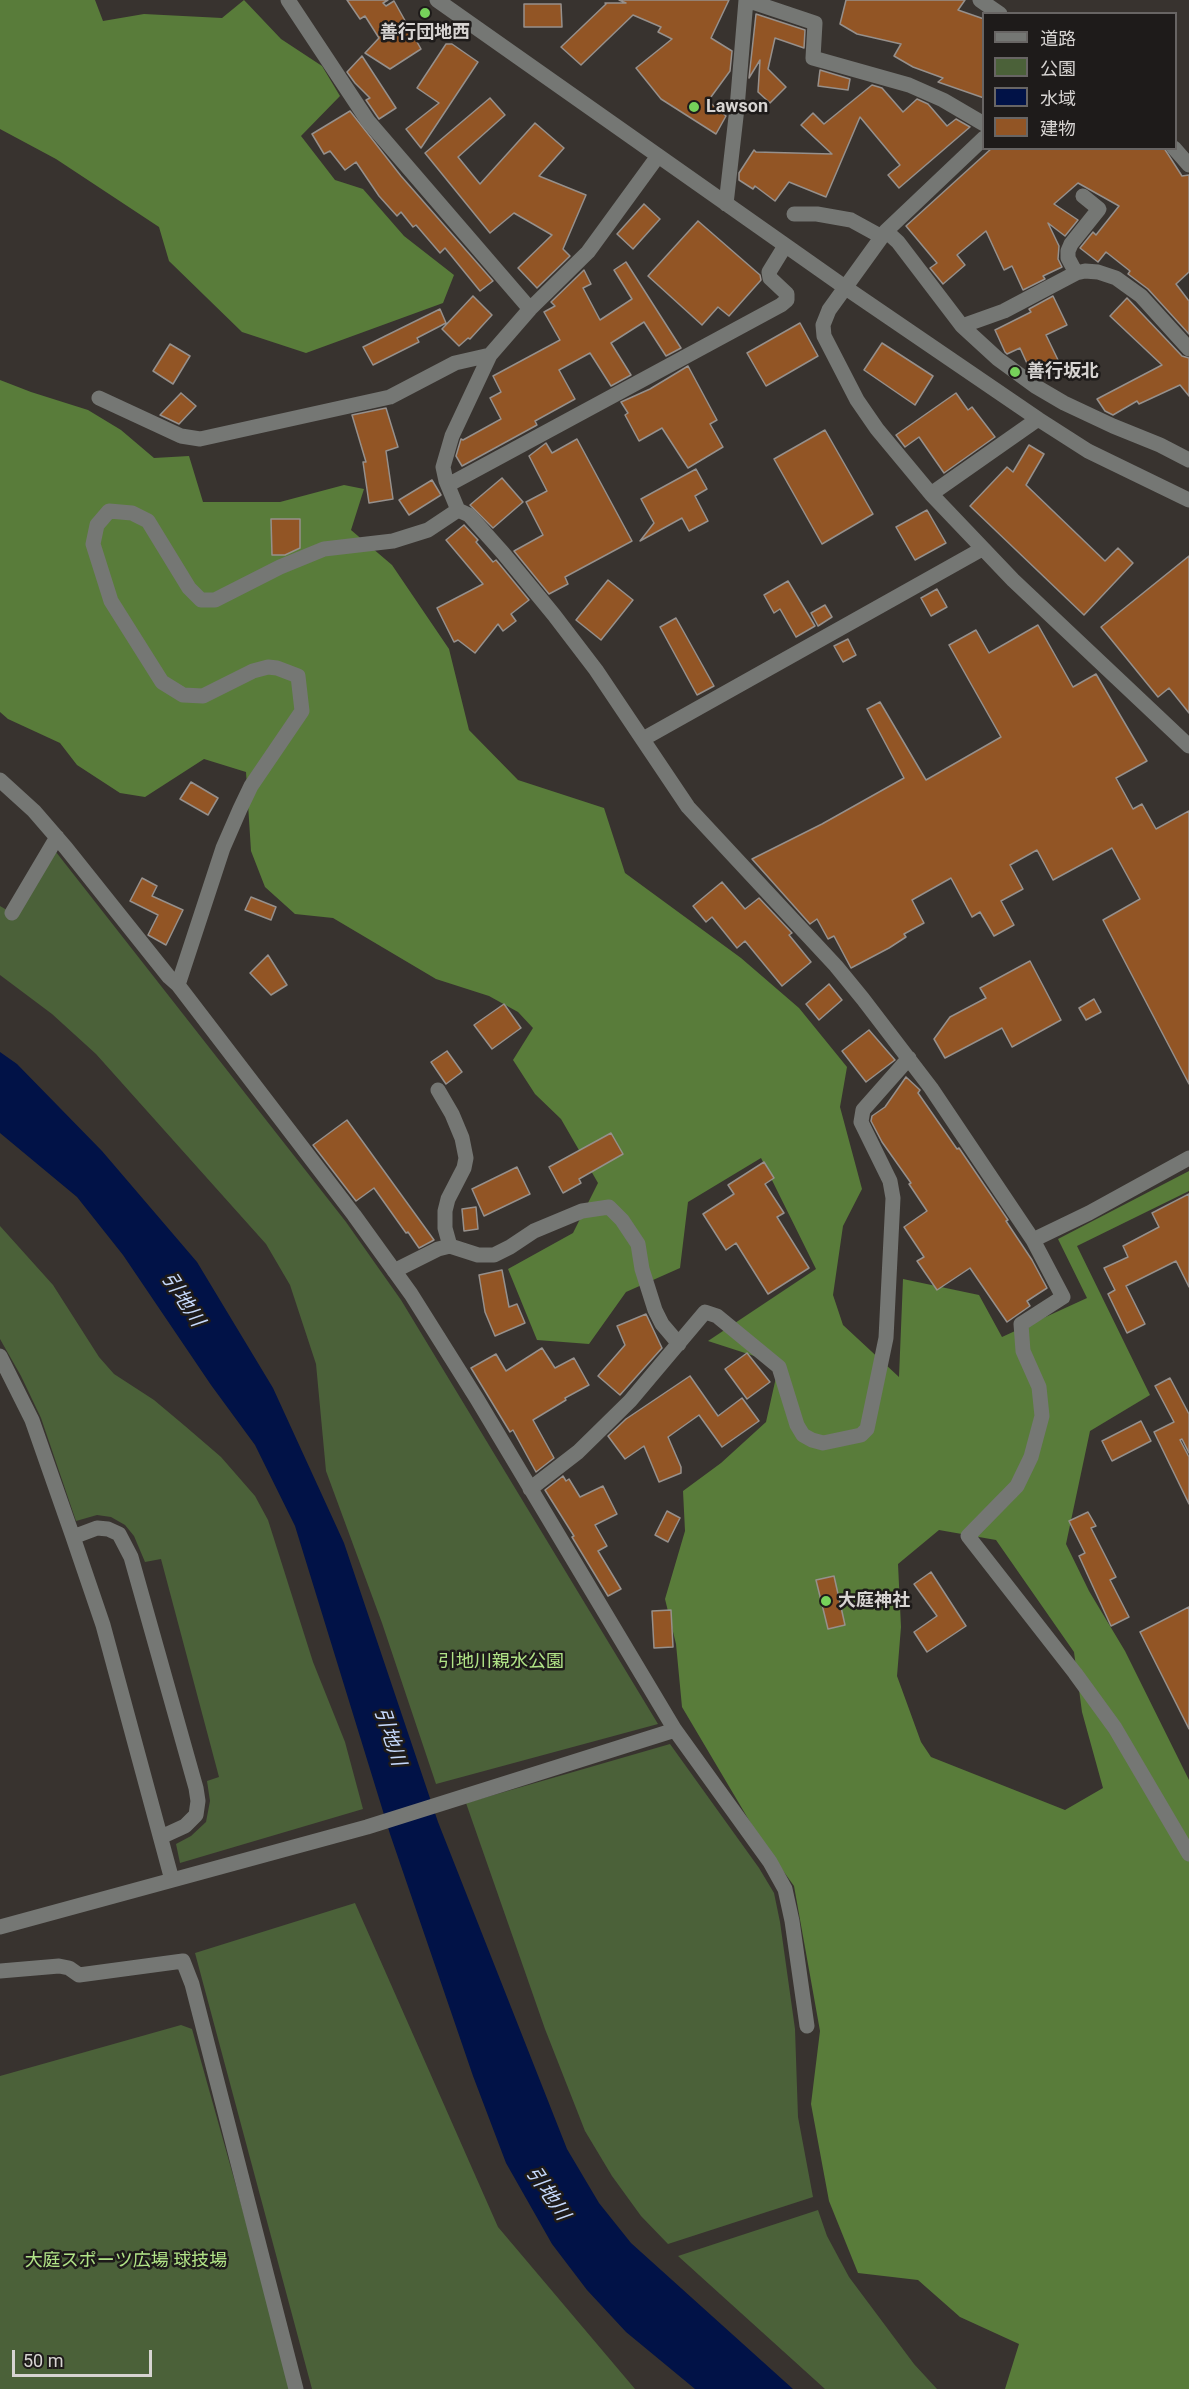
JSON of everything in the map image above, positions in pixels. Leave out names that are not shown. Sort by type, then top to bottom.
[{"type":"street","points":[[288,0],[368,121],[530,309]]},
{"type":"street","points":[[437,0],[785,246],[1038,419],[1088,451],[1189,500]]},
{"type":"street","points":[[726,204],[746,0],[815,23],[813,58],[909,85],[944,100],[982,123]]},
{"type":"street","points":[[980,0],[997,12]]},
{"type":"street","points":[[982,140],[884,234],[829,310],[823,325],[824,336],[857,400],[931,494],[982,549],[1189,746]]},
{"type":"street","points":[[1176,150],[1189,165]]},
{"type":"street","points":[[658,156],[588,252],[530,309],[490,355],[452,436],[443,467],[448,485],[458,510],[469,516],[503,553],[596,670],[688,807],[836,966],[909,1058],[989,1171],[1033,1239],[1063,1297],[1021,1324],[1023,1351],[1039,1387],[1042,1416],[1031,1457],[1017,1486],[968,1536],[1115,1728],[1189,1854]]},
{"type":"street","points":[[1076,273],[1068,258],[1068,251],[1071,244],[1100,209],[1083,196]]},
{"type":"street","points":[[794,214],[817,214],[851,220],[898,242],[962,326],[998,359],[1035,386],[1064,403],[1189,460]]},
{"type":"street","points":[[448,485],[781,305],[787,300],[787,294],[770,278],[769,272],[785,246]]},
{"type":"street","points":[[962,326],[1004,311],[1076,273],[1098,272],[1116,278],[1141,296],[1189,349]]},
{"type":"street","points":[[99,398],[181,436],[200,439],[390,397],[456,363],[490,355]]},
{"type":"street","points":[[931,494],[1038,419]]},
{"type":"street","points":[[178,985],[223,848],[240,809],[251,786],[302,711],[298,676],[268,667],[254,671],[203,696],[183,695],[162,682],[111,601],[93,544],[97,525],[108,511],[132,513],[148,521],[189,588],[201,600],[214,600],[280,567],[324,549],[393,541],[411,536],[428,530],[458,510]]},
{"type":"street","points":[[643,739],[982,549]]},
{"type":"street","points":[[0,780],[34,811],[57,837],[169,977],[178,985],[394,1270],[477,1399],[675,1730],[770,1862],[785,1889],[792,1921],[807,2026]]},
{"type":"street","points":[[12,913],[57,837]]},
{"type":"street","points":[[530,1489],[578,1452],[622,1408],[705,1312],[717,1316],[779,1367],[796,1425],[803,1435],[824,1443],[861,1435],[867,1429],[886,1338],[893,1198],[890,1180],[861,1122],[863,1110],[909,1058]]},
{"type":"street","points":[[438,1090],[453,1114],[462,1138],[466,1158],[464,1168],[448,1199],[445,1211],[445,1228],[450,1246]]},
{"type":"street","points":[[1033,1239],[1089,1213],[1189,1158]]},
{"type":"street","points":[[394,1270],[438,1249],[450,1246],[478,1256],[494,1254],[510,1247],[534,1231],[562,1219],[582,1211],[609,1207],[622,1220],[638,1244],[642,1269],[655,1310],[662,1324],[678,1344]]},
{"type":"street","points":[[0,1356],[32,1420],[103,1624],[172,1880]]},
{"type":"street","points":[[73,1537],[97,1528],[108,1529],[119,1534],[131,1557],[198,1801],[196,1815],[185,1826],[161,1837]]},
{"type":"street","points":[[0,1927],[367,1827],[675,1730]]},
{"type":"street","points":[[0,1971],[59,1966],[69,1968],[79,1975],[183,1961],[192,1984],[296,2389]]},
{"type":"green space","points":[[0,0],[95,0],[103,21],[144,14],[222,18],[244,0],[281,39],[322,66],[340,96],[301,136],[335,180],[363,189],[404,236],[454,275],[443,303],[306,353],[242,332],[169,261],[159,227],[56,159],[0,129]]},
{"type":"green space","points":[[0,380],[88,410],[121,430],[154,458],[189,456],[203,502],[280,502],[344,485],[364,489],[351,530],[392,565],[449,649],[469,730],[518,780],[604,808],[625,873],[741,958],[799,1008],[847,1067],[840,1107],[862,1189],[843,1226],[833,1295],[843,1325],[899,1377],[903,1279],[979,1295],[1002,1337],[1087,1298],[1058,1239],[1189,1171],[1189,1191],[1077,1246],[1150,1395],[1090,1431],[1066,1544],[1089,1591],[1125,1651],[1189,1780],[1189,2389],[1005,2389],[1019,2344],[960,2317],[918,2280],[858,2273],[829,2201],[811,2104],[820,2031],[794,1886],[759,1837],[682,1707],[676,1644],[665,1599],[685,1531],[683,1491],[721,1463],[766,1422],[779,1364],[708,1341],[816,1269],[761,1158],[688,1202],[680,1268],[626,1292],[589,1344],[537,1340],[508,1269],[573,1233],[598,1183],[561,1119],[535,1094],[513,1060],[533,1028],[518,1012],[489,996],[436,979],[333,918],[295,914],[265,887],[251,851],[246,772],[204,759],[145,797],[120,793],[77,765],[60,743],[8,719],[0,712]],"holes":[[[939,1530],[996,1540],[1074,1652],[1082,1712],[1103,1788],[1065,1810],[931,1757],[921,1742],[897,1676],[901,1627],[898,1564]]]},
{"type":"green space","name":"引地川親水公園","points":[[56,852],[346,1222],[401,1300],[658,1724],[436,1784],[382,1623],[326,1471],[316,1364],[290,1285],[266,1244],[96,1054],[52,1014],[0,975],[0,906],[17,916]]},
{"type":"green space","points":[[0,1226],[53,1285],[99,1357],[114,1374],[154,1400],[221,1457],[255,1496],[268,1520],[313,1662],[345,1742],[363,1809],[180,1863],[176,1844],[191,1836],[206,1822],[210,1801],[207,1781],[219,1777],[161,1559],[145,1562],[134,1536],[125,1525],[111,1517],[97,1515],[76,1521],[41,1418],[0,1339]]},
{"type":"green space","points":[[670,1744],[759,1868],[774,1893],[795,2029],[798,2117],[813,2197],[668,2244],[641,2216],[612,2176],[585,2131],[545,2029],[466,1803]]},
{"type":"green space","points":[[355,1903],[498,2227],[635,2389],[312,2389],[195,1953]]},
{"type":"green space","name":"大庭スポーツ広場 球技場","points":[[181,2025],[192,2029],[293,2389],[0,2389],[0,2076]]},
{"type":"green space","points":[[818,2210],[827,2236],[849,2277],[914,2364],[937,2389],[825,2389],[678,2256]]},
{"type":"water","name":"引地川","points":[[0,1052],[17,1064],[102,1151],[197,1262],[273,1388],[344,1543],[438,1822],[567,2149],[599,2203],[631,2243],[793,2389],[695,2389],[626,2332],[587,2290],[552,2244],[506,2163],[473,2076],[390,1834],[295,1526],[255,1445],[211,1385],[123,1255],[77,1197],[0,1133]]},
{"type":"building","points":[[347,0],[388,0],[383,3],[386,6],[394,1],[421,49],[390,69],[365,53],[379,38],[365,16],[360,19]]},
{"type":"building","points":[[619,0],[729,0],[711,38],[732,51],[730,71],[708,101],[726,116],[716,134],[661,99],[636,68],[672,39],[658,32],[661,27],[633,15],[581,65],[561,47],[605,3],[626,3]]},
{"type":"building","points":[[846,0],[965,0],[958,10],[982,18],[982,97],[938,82],[943,78],[913,67],[894,56],[901,44],[857,34],[840,24]]},
{"type":"building","points":[[524,4],[561,4],[562,27],[524,27]]},
{"type":"building","points":[[756,14],[805,30],[804,48],[775,38],[768,69],[786,87],[770,103],[758,92],[760,60],[749,78]]},
{"type":"building","points":[[446,44],[452,44],[478,62],[421,148],[406,129],[439,103],[417,88]]},
{"type":"building","points":[[362,56],[396,108],[379,119],[366,100],[370,98],[347,72]]},
{"type":"building","points":[[820,70],[850,79],[848,90],[818,86]]},
{"type":"building","points":[[872,85],[882,88],[903,112],[917,99],[928,104],[947,126],[956,119],[970,127],[899,188],[888,175],[900,165],[860,117],[826,197],[789,182],[775,201],[755,186],[753,189],[739,180],[739,173],[754,150],[756,152],[832,154],[801,125],[813,113],[824,124]]},
{"type":"building","points":[[490,98],[505,115],[458,157],[480,184],[535,123],[564,148],[539,176],[586,195],[563,249],[570,256],[537,288],[518,268],[552,235],[514,213],[490,233],[425,153]]},
{"type":"building","points":[[350,111],[401,176],[493,281],[480,291],[445,248],[440,253],[416,225],[413,227],[401,212],[397,216],[379,196],[356,162],[345,170],[330,151],[324,154],[312,134]]},
{"type":"building","points":[[990,150],[1165,150],[1182,176],[1189,175],[1189,272],[1176,284],[1189,301],[1189,334],[1148,289],[1128,274],[1130,271],[1106,252],[1098,262],[1080,248],[1093,232],[1096,235],[1119,206],[1078,183],[1054,204],[1078,220],[1065,236],[1048,223],[1059,246],[1058,259],[1062,267],[1043,276],[1045,279],[1023,290],[1012,266],[1004,270],[986,231],[957,255],[965,265],[943,284],[930,268],[937,263],[906,226]]},
{"type":"building","points":[[644,204],[660,219],[633,249],[617,234]]},
{"type":"building","points":[[698,221],[760,275],[761,280],[729,316],[718,307],[702,325],[648,276]]},
{"type":"building","points":[[626,262],[681,348],[666,356],[644,322],[611,343],[631,375],[611,386],[590,353],[559,370],[575,399],[535,421],[537,425],[462,466],[456,456],[461,439],[501,419],[490,398],[501,392],[493,376],[560,340],[544,312],[555,306],[551,302],[584,270],[591,284],[583,288],[600,320],[632,299],[614,270]]},
{"type":"building","points":[[473,296],[492,315],[470,339],[468,338],[459,346],[442,329]]},
{"type":"building","points":[[1053,296],[1067,325],[1046,335],[1059,362],[1034,373],[1030,370],[1020,348],[1007,354],[1005,352],[995,330],[1031,312],[1029,309]]},
{"type":"building","points":[[1127,298],[1182,356],[1189,358],[1189,396],[1180,385],[1139,404],[1137,401],[1113,415],[1105,411],[1097,399],[1162,365],[1110,316]]},
{"type":"building","points":[[440,309],[446,323],[417,338],[419,342],[373,365],[363,347]]},
{"type":"building","points":[[800,323],[818,356],[766,386],[747,353]]},
{"type":"building","points":[[882,343],[933,376],[915,405],[864,370]]},
{"type":"building","points":[[170,344],[190,356],[173,384],[153,371]]},
{"type":"building","points":[[688,366],[717,420],[710,424],[723,447],[688,468],[662,428],[639,441],[625,415],[628,413],[621,402],[650,389]]},
{"type":"building","points":[[181,393],[196,406],[179,424],[160,415]]},
{"type":"building","points":[[956,393],[968,410],[972,407],[995,437],[944,473],[919,437],[905,447],[896,435]]},
{"type":"building","points":[[386,408],[398,447],[386,451],[393,499],[369,503],[363,462],[366,462],[352,415]]},
{"type":"building","points":[[825,430],[873,514],[822,544],[774,459]]},
{"type":"building","points":[[577,439],[632,541],[565,577],[568,584],[549,594],[514,551],[543,535],[526,502],[547,491],[529,456],[546,443],[552,453]]},
{"type":"building","points":[[1029,445],[1044,454],[1026,485],[1105,561],[1118,548],[1133,563],[1084,615],[970,506],[1007,467],[1013,472]]},
{"type":"building","points":[[696,469],[707,489],[695,496],[708,521],[689,531],[682,518],[640,541],[654,523],[641,499]]},
{"type":"building","points":[[502,478],[523,502],[493,528],[470,505]]},
{"type":"building","points":[[432,480],[441,495],[409,515],[399,500]]},
{"type":"building","points":[[927,510],[946,543],[915,560],[896,527]]},
{"type":"building","points":[[271,519],[300,519],[300,548],[285,555],[272,555]]},
{"type":"building","points":[[464,525],[493,562],[496,560],[529,600],[511,614],[516,621],[503,631],[498,624],[475,653],[458,640],[454,642],[437,608],[483,584],[446,540]]},
{"type":"building","points":[[1189,556],[1189,713],[1169,688],[1158,697],[1101,627]]},
{"type":"building","points":[[608,580],[633,600],[601,640],[576,620]]},
{"type":"building","points":[[788,581],[815,626],[796,637],[780,609],[774,613],[764,595]]},
{"type":"building","points":[[937,589],[947,607],[931,616],[921,598]]},
{"type":"building","points":[[825,605],[832,617],[818,626],[811,613]]},
{"type":"building","points":[[676,618],[714,686],[697,695],[660,627]]},
{"type":"building","points":[[1038,625],[1073,687],[1096,674],[1147,761],[1116,778],[1133,809],[1142,804],[1156,829],[1189,811],[1189,1084],[1103,920],[1140,899],[1112,848],[1053,880],[1037,850],[1010,865],[1023,889],[1001,901],[1014,925],[994,936],[980,912],[972,917],[951,878],[912,900],[924,923],[904,934],[906,937],[889,948],[851,968],[834,936],[828,939],[817,919],[810,924],[752,859],[822,824],[904,778],[867,709],[880,702],[926,780],[1001,737],[949,645],[976,630],[989,653]]},
{"type":"building","points":[[848,639],[856,655],[843,662],[834,646]]},
{"type":"building","points":[[191,782],[218,798],[208,815],[180,799]]},
{"type":"building","points":[[142,878],[157,886],[152,896],[183,910],[166,945],[148,935],[158,915],[130,901]]},
{"type":"building","points":[[722,882],[745,909],[759,898],[792,933],[789,935],[811,962],[782,986],[745,941],[737,948],[712,917],[706,922],[693,906]]},
{"type":"building","points":[[251,897],[276,907],[271,920],[245,910]]},
{"type":"building","points":[[268,955],[287,985],[271,995],[250,973]]},
{"type":"building","points":[[1030,961],[1061,1020],[1012,1047],[1002,1028],[945,1058],[934,1039],[950,1017],[986,998],[980,988]]},
{"type":"building","points":[[829,984],[842,1000],[819,1020],[806,1004]]},
{"type":"building","points":[[1094,999],[1101,1012],[1086,1020],[1079,1008]]},
{"type":"building","points":[[504,1004],[521,1028],[492,1049],[474,1025]]},
{"type":"building","points":[[869,1030],[895,1060],[866,1082],[842,1051]]},
{"type":"building","points":[[447,1051],[462,1072],[446,1084],[431,1062]]},
{"type":"building","points":[[906,1077],[920,1090],[918,1093],[1008,1220],[1006,1221],[1032,1260],[1047,1288],[1027,1301],[1030,1306],[1007,1322],[970,1268],[937,1290],[917,1261],[924,1257],[904,1227],[927,1211],[871,1121],[872,1116],[885,1107]]},
{"type":"building","points":[[347,1120],[434,1240],[419,1248],[374,1188],[356,1201],[313,1145]]},
{"type":"building","points":[[611,1133],[623,1154],[579,1179],[581,1183],[563,1193],[549,1167]]},
{"type":"building","points":[[764,1162],[774,1178],[765,1184],[784,1213],[777,1217],[809,1268],[768,1294],[736,1243],[726,1250],[703,1214],[734,1194],[728,1185]]},
{"type":"building","points":[[517,1167],[530,1194],[484,1216],[472,1189]]},
{"type":"building","points":[[1189,1194],[1189,1287],[1176,1261],[1126,1286],[1145,1324],[1127,1333],[1108,1294],[1115,1290],[1104,1268],[1128,1257],[1123,1246],[1159,1227],[1152,1213]]},
{"type":"building","points":[[476,1207],[478,1229],[464,1231],[462,1209]]},
{"type":"building","points":[[502,1270],[509,1307],[517,1304],[525,1323],[495,1336],[485,1312],[479,1275]]},
{"type":"building","points":[[646,1314],[662,1348],[620,1395],[598,1376],[625,1345],[617,1326]]},
{"type":"building","points":[[542,1348],[555,1368],[574,1358],[589,1385],[533,1420],[554,1458],[536,1472],[513,1430],[510,1432],[471,1368],[496,1354],[506,1371]]},
{"type":"building","points":[[747,1353],[770,1382],[747,1399],[725,1369]]},
{"type":"building","points":[[690,1376],[718,1416],[742,1398],[759,1421],[722,1447],[699,1415],[668,1437],[681,1467],[681,1473],[659,1482],[644,1446],[625,1459],[608,1436],[626,1419]]},
{"type":"building","points":[[1170,1378],[1189,1414],[1189,1453],[1182,1439],[1180,1440],[1189,1457],[1189,1504],[1154,1432],[1174,1422],[1155,1386]]},
{"type":"building","points":[[1141,1421],[1151,1441],[1112,1461],[1102,1441]]},
{"type":"building","points":[[563,1476],[566,1481],[569,1479],[580,1497],[603,1486],[617,1514],[595,1525],[607,1546],[598,1551],[621,1589],[608,1596],[545,1490]]},
{"type":"building","points":[[667,1511],[680,1518],[668,1542],[655,1535]]},
{"type":"building","points":[[1088,1512],[1096,1526],[1091,1528],[1116,1577],[1110,1580],[1129,1617],[1111,1626],[1079,1556],[1085,1553],[1069,1521]]},
{"type":"building","points":[[931,1572],[966,1626],[927,1652],[914,1632],[937,1616],[914,1584]]},
{"type":"building","points":[[834,1576],[845,1625],[828,1629],[816,1580]]},
{"type":"building","points":[[1189,1607],[1189,1729],[1140,1632]]},
{"type":"building","points":[[671,1610],[673,1647],[654,1648],[652,1611]]},
{"type":"place","name":"善行団地西","points":[[425,13]]},
{"type":"place","name":"Lawson","points":[[694,107]]},
{"type":"place","name":"善行坂北","points":[[1015,372]]},
{"type":"place","name":"大庭神社","points":[[826,1601]]}]
